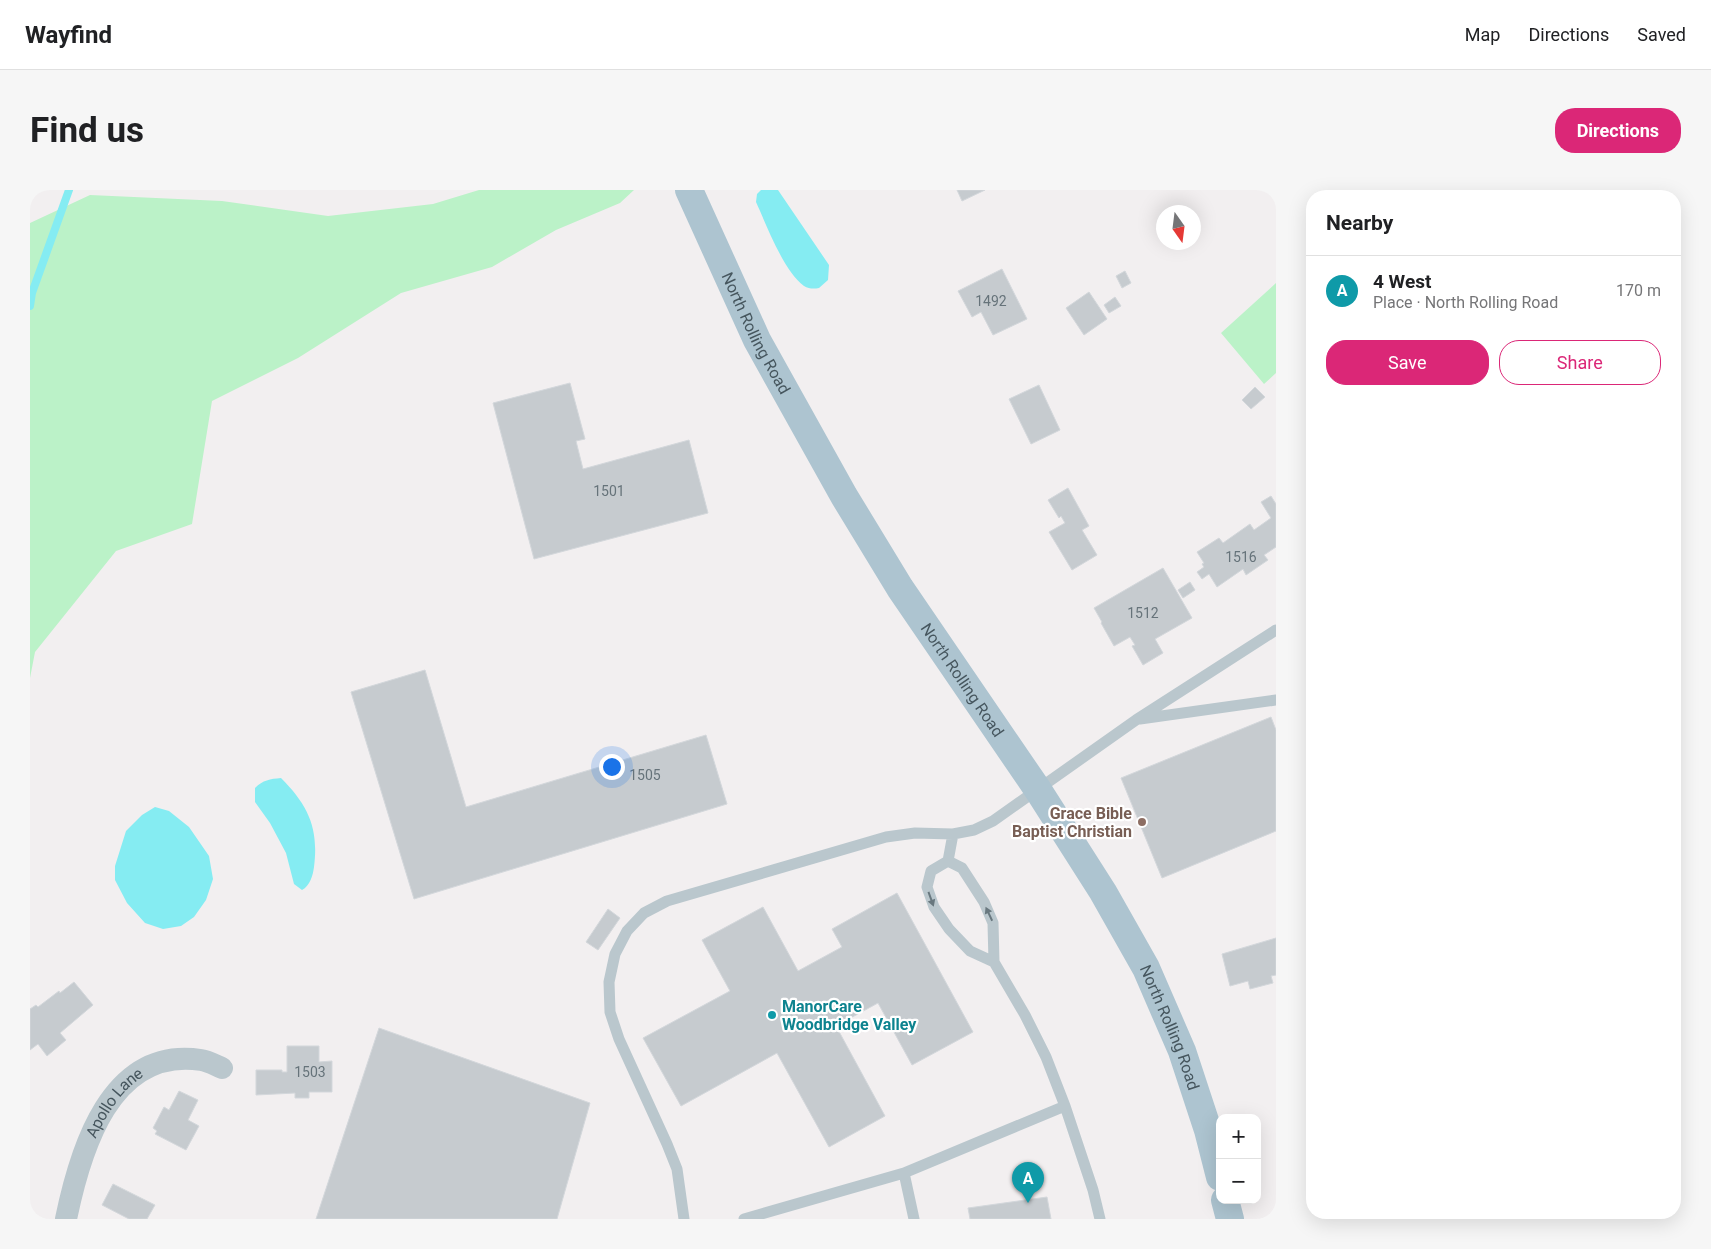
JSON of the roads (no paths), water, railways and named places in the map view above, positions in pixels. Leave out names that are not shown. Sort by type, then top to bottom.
[{"type":"main road","name":"North Rolling Road","points":[[689,190],[757,340],[844,496],[900,588],[1038,790],[1103,892],[1146,968],[1182,1051],[1208,1130],[1216,1161]]},
{"type":"main road","points":[[1227,1204],[1230,1219]]},
{"type":"street","name":"Apollo Lane","points":[[66,1219],[74,1181],[86,1146],[105,1108],[119,1088],[136,1073],[156,1064],[177,1060],[201,1060],[222,1068]]},
{"type":"lane","points":[[684,1219],[677,1169],[619,1039],[610,1012],[609,982],[615,954],[627,931],[644,913],[667,901],[886,837],[915,833],[953,834],[974,830],[993,821],[1136,720],[1276,630]]},
{"type":"lane","points":[[1136,720],[1276,700]]},
{"type":"lane","points":[[953,834],[948,861],[931,871],[926,887],[934,907],[949,929],[970,951],[994,962]]},
{"type":"lane","points":[[948,861],[962,868],[984,902],[993,922],[994,962],[1025,1015],[1046,1057],[1065,1106],[1093,1190],[1100,1219]]},
{"type":"lane","points":[[744,1219],[904,1173],[1065,1106]]},
{"type":"lane","points":[[904,1173],[914,1219]]},
{"type":"water","points":[[761,190],[778,190],[829,265],[828,280],[819,288],[804,286],[796,279],[782,259],[756,202],[757,194]]},
{"type":"water","points":[[281,778],[305,808],[313,829],[315,840],[314,870],[309,883],[302,890],[294,884],[286,853],[270,823],[255,802],[255,788],[267,780]]},
{"type":"water","points":[[155,807],[169,811],[189,827],[209,856],[213,879],[206,900],[194,917],[181,926],[163,929],[145,923],[127,903],[115,880],[115,866],[126,831],[142,815]]},
{"type":"waterway","points":[[30,306],[32,293],[69,190]]},
{"type":"place","name":"Grace Bible Baptist Christian","points":[[1142,822]]},
{"type":"place","name":"ManorCare Woodbridge Valley","points":[[772,1015]]},
{"type":"place","name":"4 West","points":[[1028,1203]]}]
